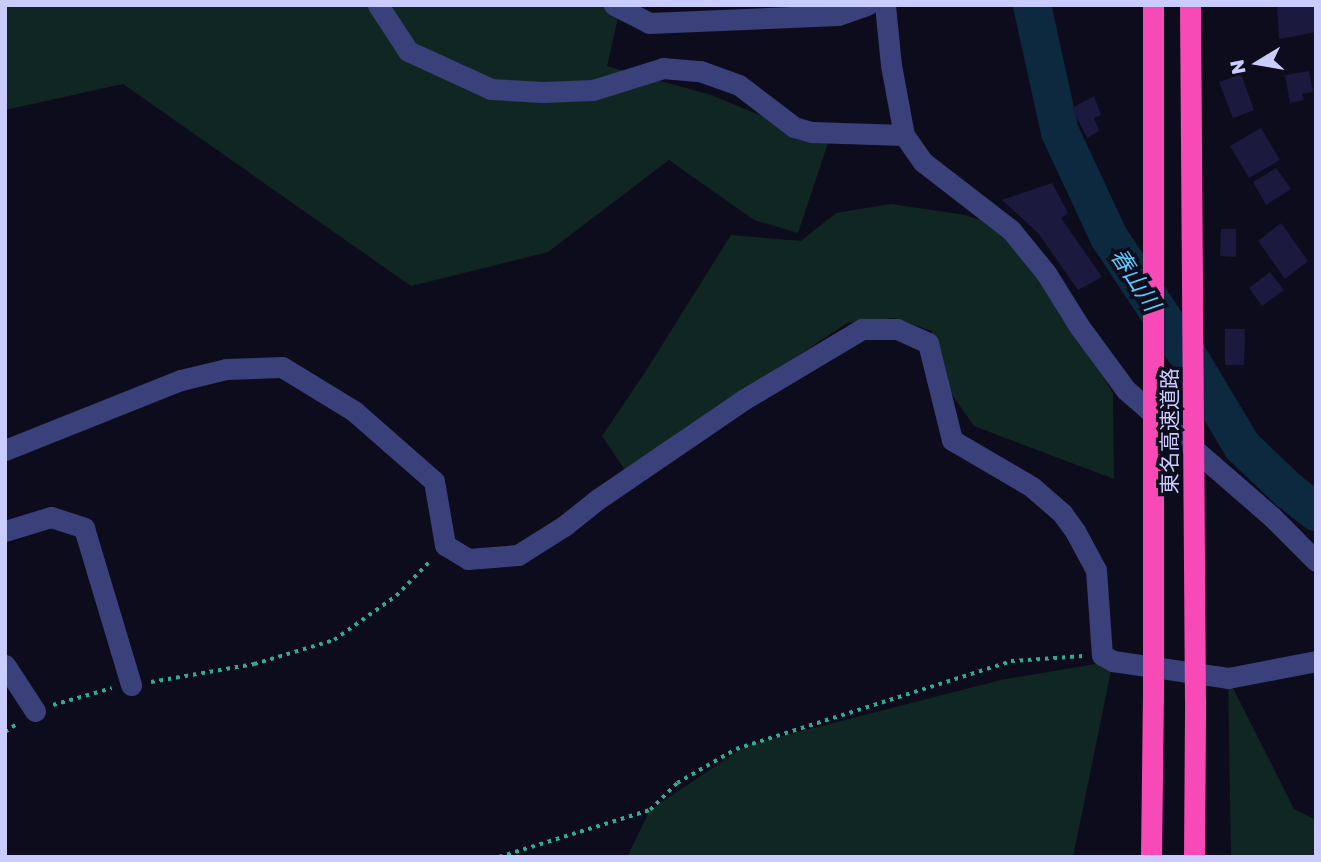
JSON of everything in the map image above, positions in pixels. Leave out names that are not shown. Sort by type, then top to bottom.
[{"type":"highway","name":"東名高速道路","points":[[1151,857],[1153,5]]},
{"type":"highway","name":"東名高速道路","points":[[1190,5],[1194,857]]},
{"type":"street","points":[[377,5],[408,51],[491,89],[543,92],[593,90],[663,68],[699,71],[739,85],[794,127],[812,132],[904,135]]},
{"type":"street","points":[[614,5],[649,23],[838,15],[867,5]]},
{"type":"street","points":[[885,5],[891,65],[904,135],[923,162],[1011,230],[1046,273],[1079,326],[1126,390],[1272,517],[1316,561]]},
{"type":"street","points":[[5,450],[181,380],[226,369],[282,367],[354,411],[434,481],[445,545],[468,559],[519,555],[743,400],[850,336],[862,329],[897,330],[928,344],[952,440],[1032,487],[1062,513],[1075,531],[1096,570],[1102,655],[1112,661],[1228,678],[1316,661]]},
{"type":"street","points":[[5,531],[51,517],[84,528],[131,685]]},
{"type":"street","points":[[5,665],[35,711]]},
{"type":"path","points":[[5,732],[35,711],[96,691],[254,664],[334,640],[396,596],[445,545]]},
{"type":"path","points":[[499,857],[650,810],[677,783],[736,749],[1011,661],[1102,655]]},
{"type":"green space","points":[[5,5],[621,5],[607,66],[711,95],[828,143],[798,233],[754,220],[669,160],[548,252],[411,286],[123,84],[5,110]]},
{"type":"green space","points":[[891,204],[965,215],[1011,230],[1113,393],[1114,479],[974,426],[934,369],[932,331],[894,318],[847,323],[625,470],[602,436],[731,235],[801,241],[836,213]]},
{"type":"green space","points":[[1113,661],[1073,857],[627,857],[650,810],[747,745],[1001,680]]},
{"type":"green space","points":[[1228,678],[1294,809],[1316,820],[1316,857],[1231,857]]},
{"type":"building","points":[[1277,5],[1316,5],[1316,32],[1279,39]]},
{"type":"building","points":[[1309,71],[1313,92],[1302,94],[1304,100],[1290,103],[1285,75]]},
{"type":"building","points":[[1241,74],[1254,110],[1233,118],[1219,82]]},
{"type":"building","points":[[1094,96],[1101,115],[1094,118],[1099,131],[1087,138],[1072,108]]},
{"type":"building","points":[[1261,128],[1280,160],[1249,178],[1230,146]]},
{"type":"building","points":[[1276,168],[1291,189],[1266,205],[1253,182]]},
{"type":"building","points":[[1052,183],[1068,213],[1061,218],[1102,277],[1078,290],[1038,233],[1002,200]]},
{"type":"building","points":[[1281,223],[1308,261],[1285,279],[1258,241]]},
{"type":"building","points":[[1221,229],[1236,229],[1236,257],[1220,256]]},
{"type":"building","points":[[1270,272],[1284,290],[1262,306],[1249,288]]},
{"type":"building","points":[[1225,329],[1245,329],[1244,365],[1225,365]]},
{"type":"waterway","name":"春山川","points":[[1032,5],[1060,132],[1109,237],[1193,364],[1242,446],[1288,490],[1316,512]]}]
